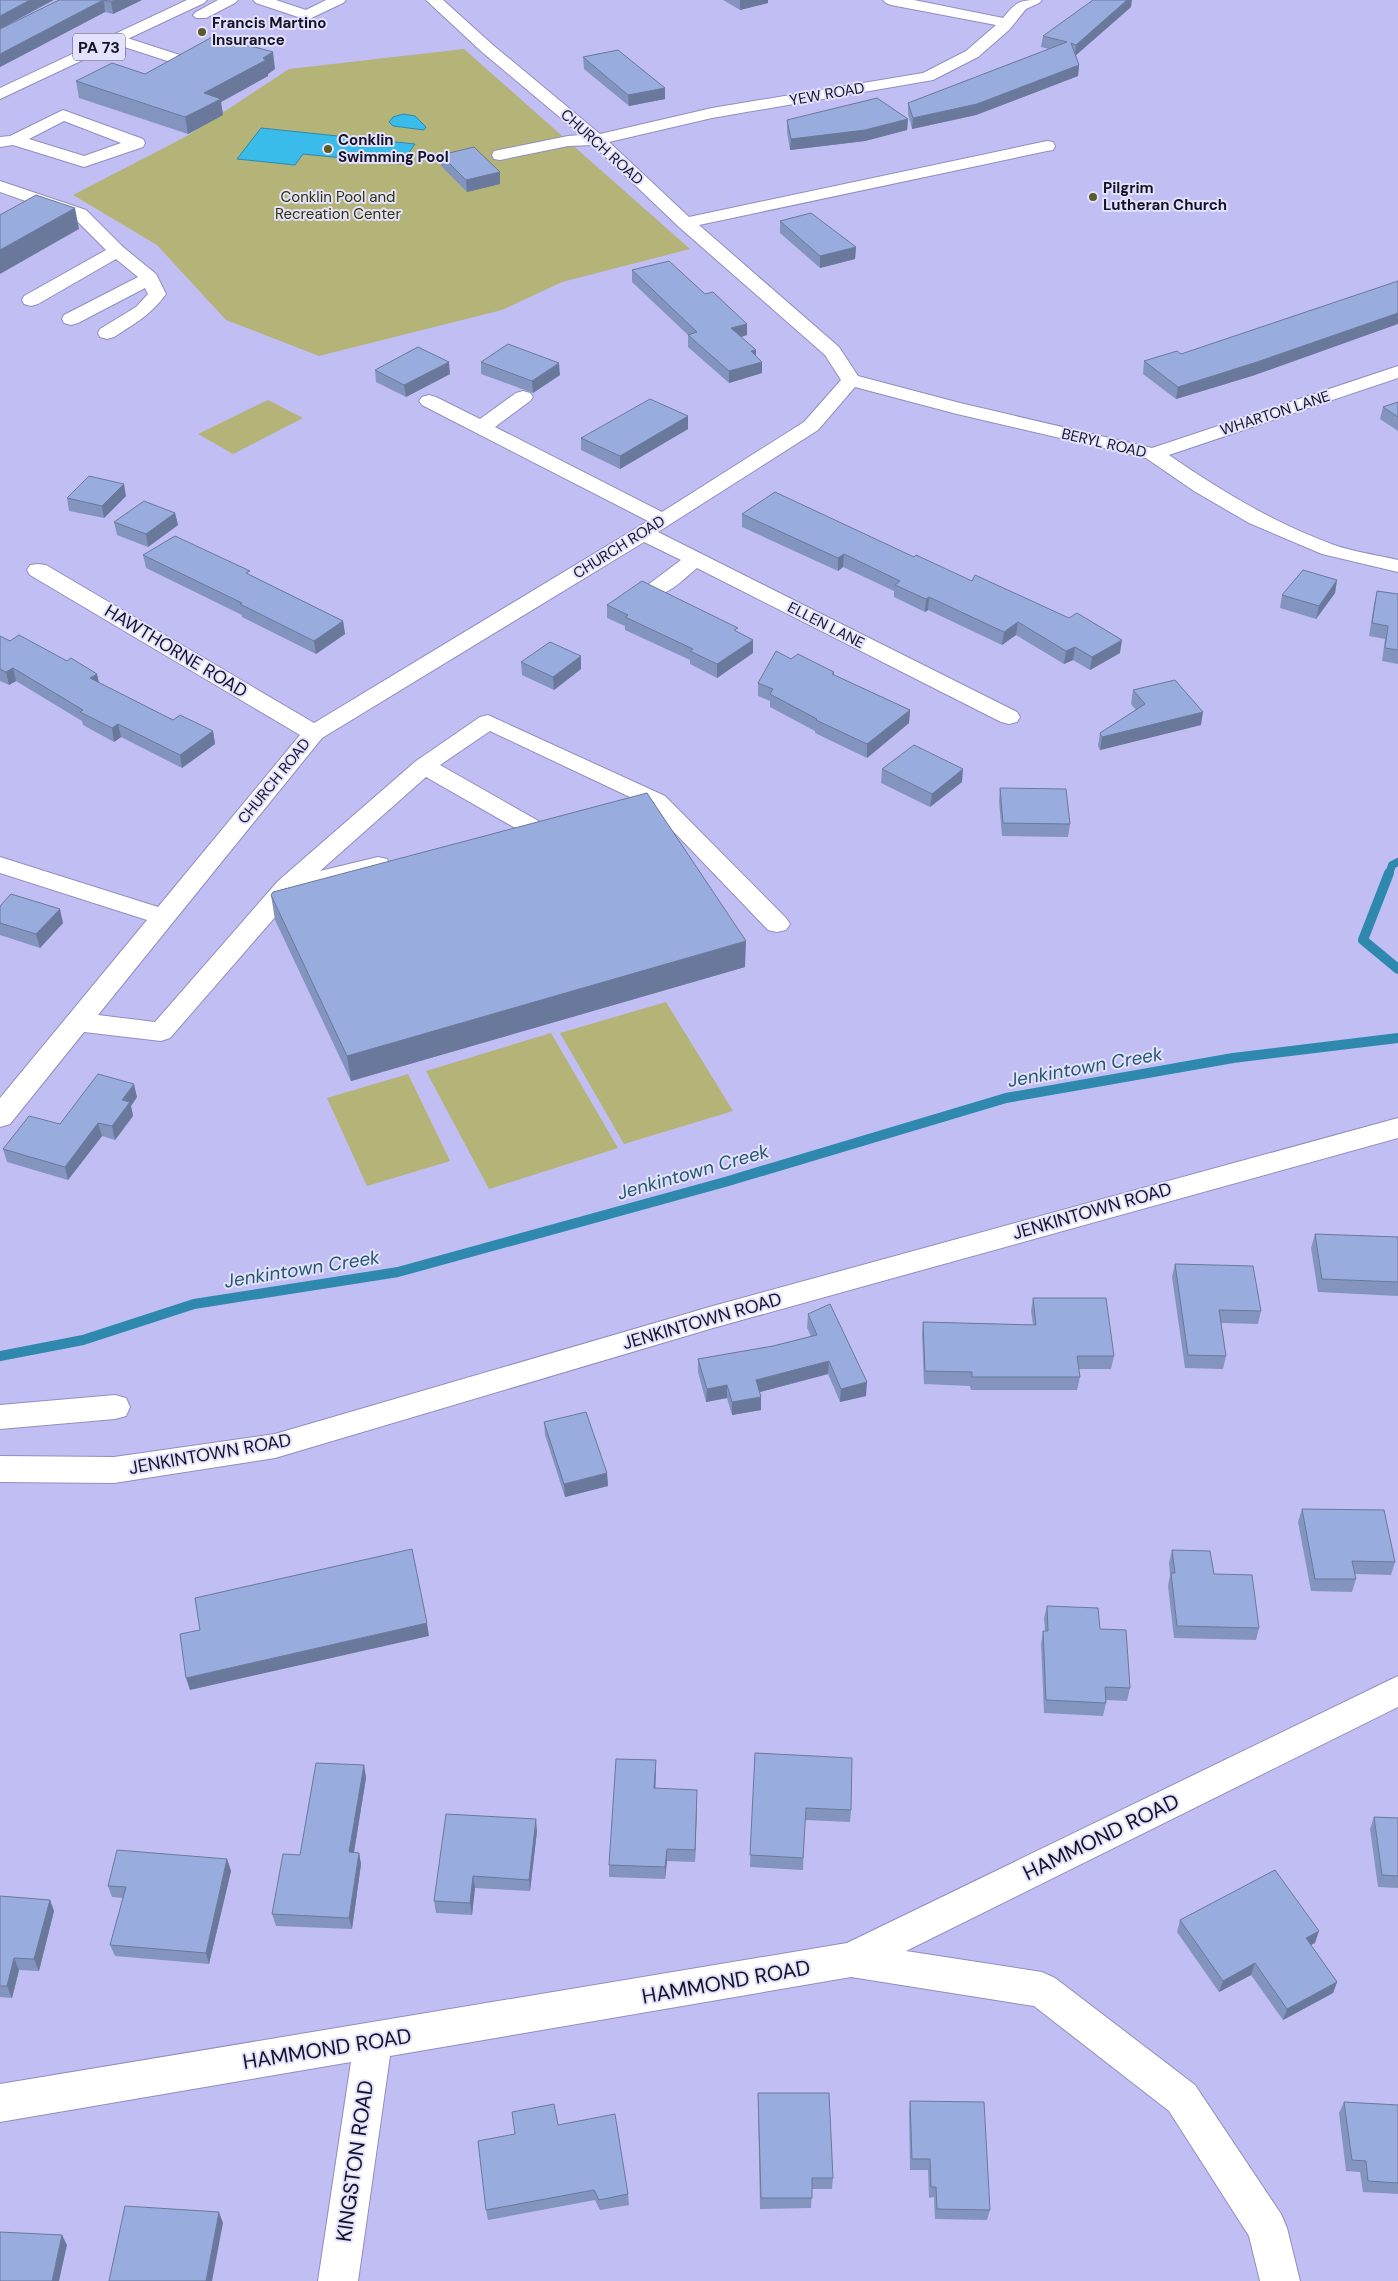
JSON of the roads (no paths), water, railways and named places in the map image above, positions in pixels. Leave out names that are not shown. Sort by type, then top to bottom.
[{"type":"street","points":[[198,4],[230,0]]},
{"type":"street","points":[[265,0],[308,15],[338,0]]},
{"type":"street","name":"CHURCH ROAD","points":[[0,1117],[314,733],[643,532],[811,426],[850,380],[832,351],[685,223],[597,140],[488,49],[434,0]]},
{"type":"street","points":[[891,0],[1007,23]]},
{"type":"street","name":"YEW ROAD","points":[[505,161],[578,150],[597,140],[712,113],[927,77],[972,54],[1007,23],[1022,6],[1034,0]]},
{"type":"street","name":"PA 73","points":[[0,94],[115,39],[198,4]]},
{"type":"street","points":[[115,39],[186,62]]},
{"type":"street","points":[[63,115],[137,143],[84,162],[7,141],[63,115]]},
{"type":"street","points":[[685,223],[1046,146]]},
{"type":"street","points":[[0,186],[80,214],[117,251],[150,278],[157,294],[143,311],[107,333]]},
{"type":"street","points":[[31,300],[117,251]]},
{"type":"street","points":[[71,319],[150,278]]},
{"type":"street","name":"WHARTON LANE","points":[[1153,454],[1398,372]]},
{"type":"street","name":"BERYL ROAD","points":[[850,380],[957,408],[1153,454],[1201,487],[1256,520],[1329,550],[1398,566]]},
{"type":"street","points":[[480,428],[523,397]]},
{"type":"street","points":[[429,401],[662,520]]},
{"type":"street","name":"ELLEN LANE","points":[[643,532],[1009,717]]},
{"type":"street","points":[[657,589],[696,559]]},
{"type":"street","name":"HAWTHORNE ROAD","points":[[38,570],[314,733]]},
{"type":"street","points":[[78,1022],[161,1032],[287,887],[424,766],[488,722],[657,801],[777,924]]},
{"type":"street","points":[[424,766],[543,826],[505,835]]},
{"type":"street","points":[[619,810],[657,801]]},
{"type":"street","points":[[287,887],[400,860]]},
{"type":"street","points":[[0,865],[164,916]]},
{"type":"street","name":"JENKINTOWN ROAD","points":[[0,1470],[114,1470],[275,1446],[714,1316],[1398,1128]]},
{"type":"street","points":[[0,1417],[115,1407]]},
{"type":"street","name":"HAMMOND ROAD","points":[[0,2103],[373,2042],[851,1960],[1398,1691]]},
{"type":"street","points":[[851,1960],[1042,1990],[1182,2098],[1267,2228],[1280,2281]]},
{"type":"street","name":"KINGSTON ROAD","points":[[338,2281],[373,2042]]},
{"type":"water","points":[[403,114],[415,116],[426,127],[424,130],[393,126],[389,122],[393,117]]},
{"type":"water","name":"Conklin Swimming Pool","points":[[261,128],[415,144],[401,164],[303,154],[295,165],[237,159]]},
{"type":"waterway","name":"Jenkintown Creek","points":[[1389,874],[1392,865],[1398,862]]},
{"type":"waterway","name":"Jenkintown Creek","points":[[1389,873],[1363,940],[1398,969]]},
{"type":"waterway","name":"Jenkintown Creek","points":[[0,1356],[83,1340],[194,1304],[398,1272],[725,1182],[1006,1098],[1233,1058],[1398,1038]]},
{"type":"place","name":"Francis Martino Insurance","points":[[202,32]]},
{"type":"place","name":"Conklin Swimming Pool","points":[[328,149]]},
{"type":"place","name":"Pilgrim Lutheran Church","points":[[1093,197]]},
{"type":"park label","name":"Conklin Pool and Recreation Center","points":[[338,206]]}]
